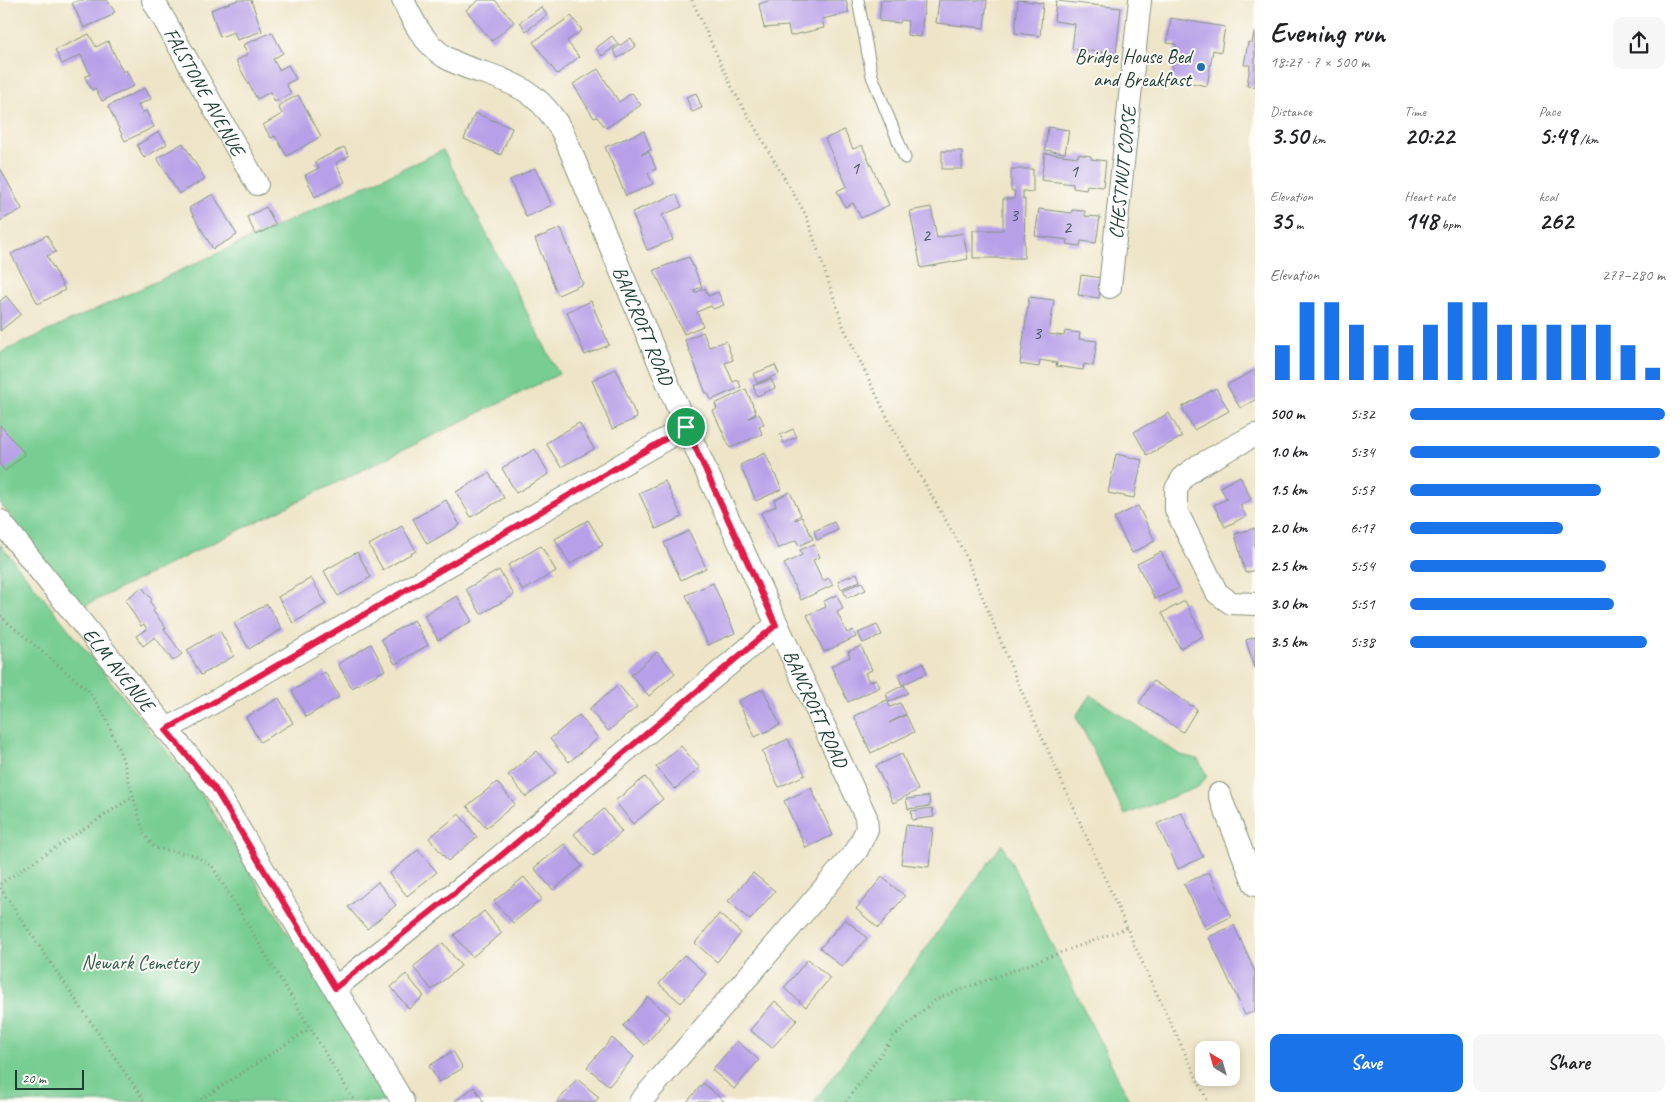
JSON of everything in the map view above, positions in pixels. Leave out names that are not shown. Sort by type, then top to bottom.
[{"type":"street","name":"FALSTONE AVENUE","points":[[153,0],[257,184]]},
{"type":"street","name":"BANCROFT ROAD","points":[[403,0],[416,27],[432,47],[445,57],[460,65],[524,89],[540,100],[552,114],[575,159],[686,427],[864,812],[867,823],[865,836],[857,850],[640,1102]]},
{"type":"street","name":"CHESTNUT COPSE","points":[[1110,287],[1140,0]]},
{"type":"street","points":[[166,730],[686,427]]},
{"type":"street","points":[[1255,435],[1198,466],[1184,476],[1176,489],[1176,510],[1217,593],[1231,603],[1255,604]]},
{"type":"street","name":"ELM AVENUE","points":[[0,521],[215,789],[404,1102]]},
{"type":"street","points":[[335,988],[491,864],[776,625]]},
{"type":"street","points":[[1218,794],[1255,885]]},
{"type":"lane","points":[[858,0],[872,76],[905,158]]},
{"type":"path","points":[[692,0],[733,90],[806,215],[844,328],[891,425],[964,552],[1017,681],[1127,928],[1208,1102]]},
{"type":"path","points":[[0,616],[89,690],[106,718],[134,796],[144,834],[155,848],[194,855],[212,866],[309,1029],[355,1102]]},
{"type":"path","points":[[0,884],[134,796]]},
{"type":"path","points":[[0,888],[145,1102]]},
{"type":"path","points":[[846,1102],[893,1038],[936,999],[1127,928]]},
{"type":"path","points":[[197,1102],[309,1029]]},
{"type":"green space","points":[[443,150],[559,374],[82,607],[0,503],[0,353]]},
{"type":"green space","name":"Newark Cemetery","points":[[0,544],[203,796],[393,1102],[0,1102]]},
{"type":"green space","points":[[1091,695],[1180,755],[1198,759],[1207,776],[1198,787],[1125,815],[1076,716]]},
{"type":"green space","points":[[1002,844],[1130,1102],[814,1102]]},
{"type":"building","points":[[80,0],[107,0],[115,12],[112,13],[113,15],[84,28],[72,3]]},
{"type":"building","points":[[238,0],[251,0],[262,31],[237,40],[234,32],[220,37],[211,10]]},
{"type":"building","points":[[479,0],[495,0],[514,22],[492,41],[466,10]]},
{"type":"building","points":[[771,0],[846,0],[849,13],[822,19],[824,28],[790,36],[788,26],[764,28],[759,4]]},
{"type":"building","points":[[881,0],[925,0],[921,37],[907,35],[908,21],[901,20],[900,23],[879,21]]},
{"type":"building","points":[[939,0],[987,0],[984,28],[936,23]]},
{"type":"building","points":[[1018,0],[1043,3],[1040,36],[1015,33]]},
{"type":"building","points":[[1056,1],[1121,8],[1116,54],[1072,49],[1075,24],[1054,21]]},
{"type":"building","points":[[541,7],[547,15],[526,31],[520,22]]},
{"type":"building","points":[[571,16],[582,30],[567,41],[579,57],[557,74],[533,42]]},
{"type":"building","points":[[1171,18],[1225,27],[1221,52],[1213,50],[1207,86],[1170,79],[1176,44],[1167,43]]},
{"type":"building","points":[[272,32],[283,53],[273,59],[279,70],[288,65],[296,79],[286,84],[291,93],[275,102],[270,92],[257,99],[236,61],[248,54],[243,45]]},
{"type":"building","points":[[1254,33],[1255,87],[1247,86],[1250,65],[1244,65],[1248,42],[1252,43]]},
{"type":"building","points":[[89,34],[96,47],[108,41],[123,72],[126,70],[134,86],[102,101],[95,88],[92,90],[85,77],[90,74],[81,55],[62,64],[55,50]]},
{"type":"building","points":[[612,36],[618,44],[602,56],[596,48]]},
{"type":"building","points":[[631,38],[636,46],[618,58],[613,50]]},
{"type":"building","points":[[598,69],[619,102],[632,93],[641,105],[606,128],[597,117],[594,118],[573,84]]},
{"type":"building","points":[[145,88],[151,99],[138,105],[142,113],[146,111],[154,127],[125,141],[108,106]]},
{"type":"building","points":[[696,93],[702,108],[692,112],[686,97]]},
{"type":"building","points":[[298,95],[321,136],[287,156],[275,136],[271,138],[263,125],[282,114],[278,106]]},
{"type":"building","points":[[475,113],[512,128],[501,155],[464,139]]},
{"type":"building","points":[[1048,127],[1069,130],[1065,153],[1045,150]]},
{"type":"building","points":[[844,130],[853,149],[862,145],[889,205],[861,218],[853,203],[845,207],[837,191],[847,186],[825,139]]},
{"type":"building","points":[[644,131],[651,150],[641,154],[649,152],[656,169],[648,173],[653,184],[626,196],[605,147]]},
{"type":"building","points":[[159,132],[167,144],[144,158],[137,145]]},
{"type":"building","points":[[183,143],[205,179],[179,194],[157,158]]},
{"type":"building","points":[[344,147],[349,156],[336,163],[345,182],[315,197],[305,175],[319,168],[315,162]]},
{"type":"building","points":[[942,151],[962,151],[962,169],[942,169]]},
{"type":"building","points":[[1045,153],[1078,157],[1078,154],[1091,156],[1091,159],[1106,161],[1103,187],[1087,185],[1086,190],[1073,188],[1073,184],[1041,180]]},
{"type":"building","points":[[0,168],[22,209],[0,221]]},
{"type":"building","points":[[535,168],[552,205],[526,217],[510,180]]},
{"type":"building","points":[[1011,169],[1033,169],[1033,192],[1023,191],[1023,200],[1025,199],[1024,258],[973,258],[973,230],[1003,230],[1003,199],[1014,199],[1015,191],[1011,191]]},
{"type":"building","points":[[213,194],[237,235],[213,249],[189,208]]},
{"type":"building","points":[[676,194],[682,207],[662,215],[673,240],[647,250],[632,212]]},
{"type":"building","points":[[266,207],[276,225],[256,235],[247,217]]},
{"type":"building","points":[[931,207],[937,238],[963,233],[968,259],[921,268],[910,211]]},
{"type":"building","points":[[1039,209],[1072,213],[1072,210],[1085,211],[1085,216],[1100,217],[1096,243],[1081,241],[1080,246],[1067,244],[1068,240],[1035,236]]},
{"type":"building","points":[[561,228],[583,284],[558,295],[535,239]]},
{"type":"building","points":[[47,235],[56,252],[47,256],[65,290],[38,304],[11,254]]},
{"type":"building","points":[[689,257],[702,287],[694,290],[695,293],[705,288],[708,296],[718,292],[724,305],[713,309],[711,306],[697,312],[703,326],[684,334],[654,270]]},
{"type":"building","points":[[1081,275],[1102,278],[1099,298],[1078,295]]},
{"type":"building","points":[[6,296],[21,314],[0,331],[0,301]]},
{"type":"building","points":[[1029,297],[1054,300],[1049,334],[1064,336],[1065,331],[1080,333],[1079,339],[1097,341],[1093,366],[1084,364],[1083,370],[1056,366],[1057,363],[1040,360],[1039,367],[1020,364]]},
{"type":"building","points":[[591,301],[609,345],[585,355],[567,312]]},
{"type":"building","points":[[703,332],[709,347],[726,341],[733,360],[725,363],[733,382],[738,380],[741,387],[711,400],[708,393],[706,393],[685,340]]},
{"type":"building","points":[[775,365],[779,374],[757,383],[753,374]]},
{"type":"building","points":[[616,369],[637,418],[612,429],[592,380]]},
{"type":"building","points":[[1255,370],[1255,400],[1240,408],[1227,385]]},
{"type":"building","points":[[771,379],[775,388],[757,396],[753,386]]},
{"type":"building","points":[[1216,388],[1229,411],[1194,430],[1182,407]]},
{"type":"building","points":[[746,389],[756,413],[749,418],[759,414],[764,424],[759,426],[762,434],[730,448],[713,411],[717,409],[715,404]]},
{"type":"building","points":[[1169,413],[1182,437],[1147,455],[1134,432]]},
{"type":"building","points":[[579,423],[594,449],[561,467],[546,443]]},
{"type":"building","points":[[0,425],[25,454],[5,471],[0,465]]},
{"type":"building","points":[[793,429],[797,437],[784,443],[780,435]]},
{"type":"building","points":[[535,449],[549,474],[516,493],[502,468]]},
{"type":"building","points":[[765,453],[782,489],[756,501],[740,465]]},
{"type":"building","points":[[1116,454],[1142,460],[1134,498],[1108,493]]},
{"type":"building","points":[[489,473],[504,498],[471,517],[456,492]]},
{"type":"building","points":[[1240,476],[1251,499],[1240,505],[1246,516],[1225,527],[1214,505],[1227,499],[1220,487]]},
{"type":"building","points":[[665,481],[682,517],[656,529],[639,493]]},
{"type":"building","points":[[790,492],[801,515],[795,520],[802,517],[813,539],[799,546],[796,540],[778,549],[761,513],[776,506],[774,500]]},
{"type":"building","points":[[446,500],[460,525],[427,544],[413,519]]},
{"type":"building","points":[[1138,506],[1155,541],[1132,553],[1114,518]]},
{"type":"building","points":[[588,520],[603,545],[570,564],[555,539]]},
{"type":"building","points":[[834,522],[838,530],[817,540],[814,531]]},
{"type":"building","points":[[402,526],[416,551],[383,570],[369,545]]},
{"type":"building","points":[[1255,528],[1255,570],[1245,573],[1235,534]]},
{"type":"building","points":[[689,531],[706,568],[681,580],[664,543]]},
{"type":"building","points":[[814,544],[820,557],[813,560],[823,581],[829,578],[833,585],[801,600],[784,564],[802,555],[800,550]]},
{"type":"building","points":[[541,546],[556,571],[523,591],[508,565]]},
{"type":"building","points":[[357,552],[371,577],[338,596],[324,571]]},
{"type":"building","points":[[1161,552],[1179,588],[1155,599],[1137,564]]},
{"type":"building","points":[[499,570],[514,595],[481,614],[466,589]]},
{"type":"building","points":[[857,573],[860,581],[841,589],[838,581]]},
{"type":"building","points":[[311,578],[326,604],[293,623],[278,597]]},
{"type":"building","points":[[862,582],[866,590],[847,598],[843,590]]},
{"type":"building","points":[[713,583],[735,633],[708,645],[686,595]]},
{"type":"building","points":[[142,587],[152,600],[150,602],[155,609],[153,611],[182,654],[173,661],[155,637],[143,646],[136,636],[147,629],[144,624],[141,626],[125,600]]},
{"type":"building","points":[[837,595],[843,609],[837,612],[847,633],[853,630],[856,637],[824,652],[807,615],[826,607],[824,601]]},
{"type":"building","points":[[457,596],[472,621],[438,640],[424,615]]},
{"type":"building","points":[[1185,601],[1203,636],[1180,648],[1162,613]]},
{"type":"building","points":[[267,604],[282,629],[249,649],[234,623]]},
{"type":"building","points":[[414,620],[428,645],[395,664],[381,639]]},
{"type":"building","points":[[877,625],[882,635],[863,643],[858,633]]},
{"type":"building","points":[[220,631],[234,656],[201,675],[187,650]]},
{"type":"building","points":[[1255,637],[1255,668],[1254,668],[1246,640]]},
{"type":"building","points":[[371,644],[385,670],[352,688],[338,664]]},
{"type":"building","points":[[861,646],[872,670],[865,673],[869,682],[876,679],[880,687],[848,702],[831,666],[850,657],[848,652]]},
{"type":"building","points":[[657,652],[675,673],[649,696],[631,675]]},
{"type":"building","points":[[923,663],[927,673],[902,685],[898,675]]},
{"type":"building","points":[[325,672],[339,697],[306,717],[292,691]]},
{"type":"building","points":[[1153,681],[1197,709],[1183,732],[1139,703]]},
{"type":"building","points":[[619,685],[637,707],[608,731],[589,709]]},
{"type":"building","points":[[904,685],[908,693],[889,702],[886,694]]},
{"type":"building","points":[[763,689],[780,725],[755,737],[738,701]]},
{"type":"building","points":[[279,698],[293,723],[260,742],[246,717]]},
{"type":"building","points":[[887,700],[890,707],[900,703],[906,714],[889,723],[906,715],[914,732],[871,753],[854,716]]},
{"type":"building","points":[[579,715],[598,738],[569,762],[550,739]]},
{"type":"building","points":[[788,739],[805,775],[779,787],[762,751]]},
{"type":"building","points":[[681,746],[700,768],[675,789],[656,767]]},
{"type":"building","points":[[537,751],[556,773],[526,797],[508,775]]},
{"type":"building","points":[[902,754],[918,790],[893,803],[876,766]]},
{"type":"building","points":[[645,777],[663,799],[633,824],[615,801]]},
{"type":"building","points":[[497,782],[515,804],[486,828],[467,806]]},
{"type":"building","points":[[811,788],[833,835],[806,848],[784,801]]},
{"type":"building","points":[[929,796],[930,806],[908,809],[906,799]]},
{"type":"building","points":[[932,808],[934,817],[912,820],[911,811]]},
{"type":"building","points":[[604,809],[622,832],[593,856],[574,834]]},
{"type":"building","points":[[1181,812],[1203,857],[1178,869],[1157,824]]},
{"type":"building","points":[[459,814],[477,837],[448,861],[429,838]]},
{"type":"building","points":[[906,825],[933,828],[929,867],[901,864]]},
{"type":"building","points":[[564,844],[582,866],[553,890],[534,868]]},
{"type":"building","points":[[418,850],[437,872],[407,896],[389,874]]},
{"type":"building","points":[[1209,872],[1231,917],[1206,929],[1184,884]]},
{"type":"building","points":[[753,873],[775,891],[750,920],[728,901]]},
{"type":"building","points":[[524,877],[542,899],[513,923],[494,901]]},
{"type":"building","points":[[882,877],[905,896],[878,928],[856,909]]},
{"type":"building","points":[[378,882],[396,905],[367,929],[348,907]]},
{"type":"building","points":[[484,911],[502,933],[472,957],[454,935]]},
{"type":"building","points":[[719,914],[741,933],[717,962],[695,943]]},
{"type":"building","points":[[845,919],[867,938],[842,967],[820,948]]},
{"type":"building","points":[[1234,925],[1255,972],[1255,1011],[1245,1015],[1209,937]]},
{"type":"building","points":[[443,943],[461,966],[432,990],[413,967]]},
{"type":"building","points":[[684,955],[706,974],[681,1003],[659,984]]},
{"type":"building","points":[[808,959],[830,978],[806,1007],[784,988]]},
{"type":"building","points":[[406,974],[424,996],[409,1009],[391,987]]},
{"type":"building","points":[[648,997],[670,1016],[645,1045],[623,1026]]},
{"type":"building","points":[[775,1001],[797,1020],[772,1048],[750,1030]]},
{"type":"building","points":[[612,1038],[634,1057],[609,1086],[587,1067]]},
{"type":"building","points":[[737,1041],[759,1060],[734,1089],[712,1070]]},
{"type":"building","points":[[453,1051],[463,1068],[439,1082],[429,1066]]},
{"type":"building","points":[[577,1079],[599,1097],[595,1102],[557,1102]]},
{"type":"building","points":[[703,1083],[725,1102],[687,1102]]},
{"type":"building","points":[[474,1087],[484,1102],[454,1102]]},
{"type":"place","name":"Bridge House Bed and Breakfast","points":[[1201,67]]},
{"type":"route","points":[[686,427],[776,625],[491,864],[335,988],[215,789],[166,730],[686,427]]}]
